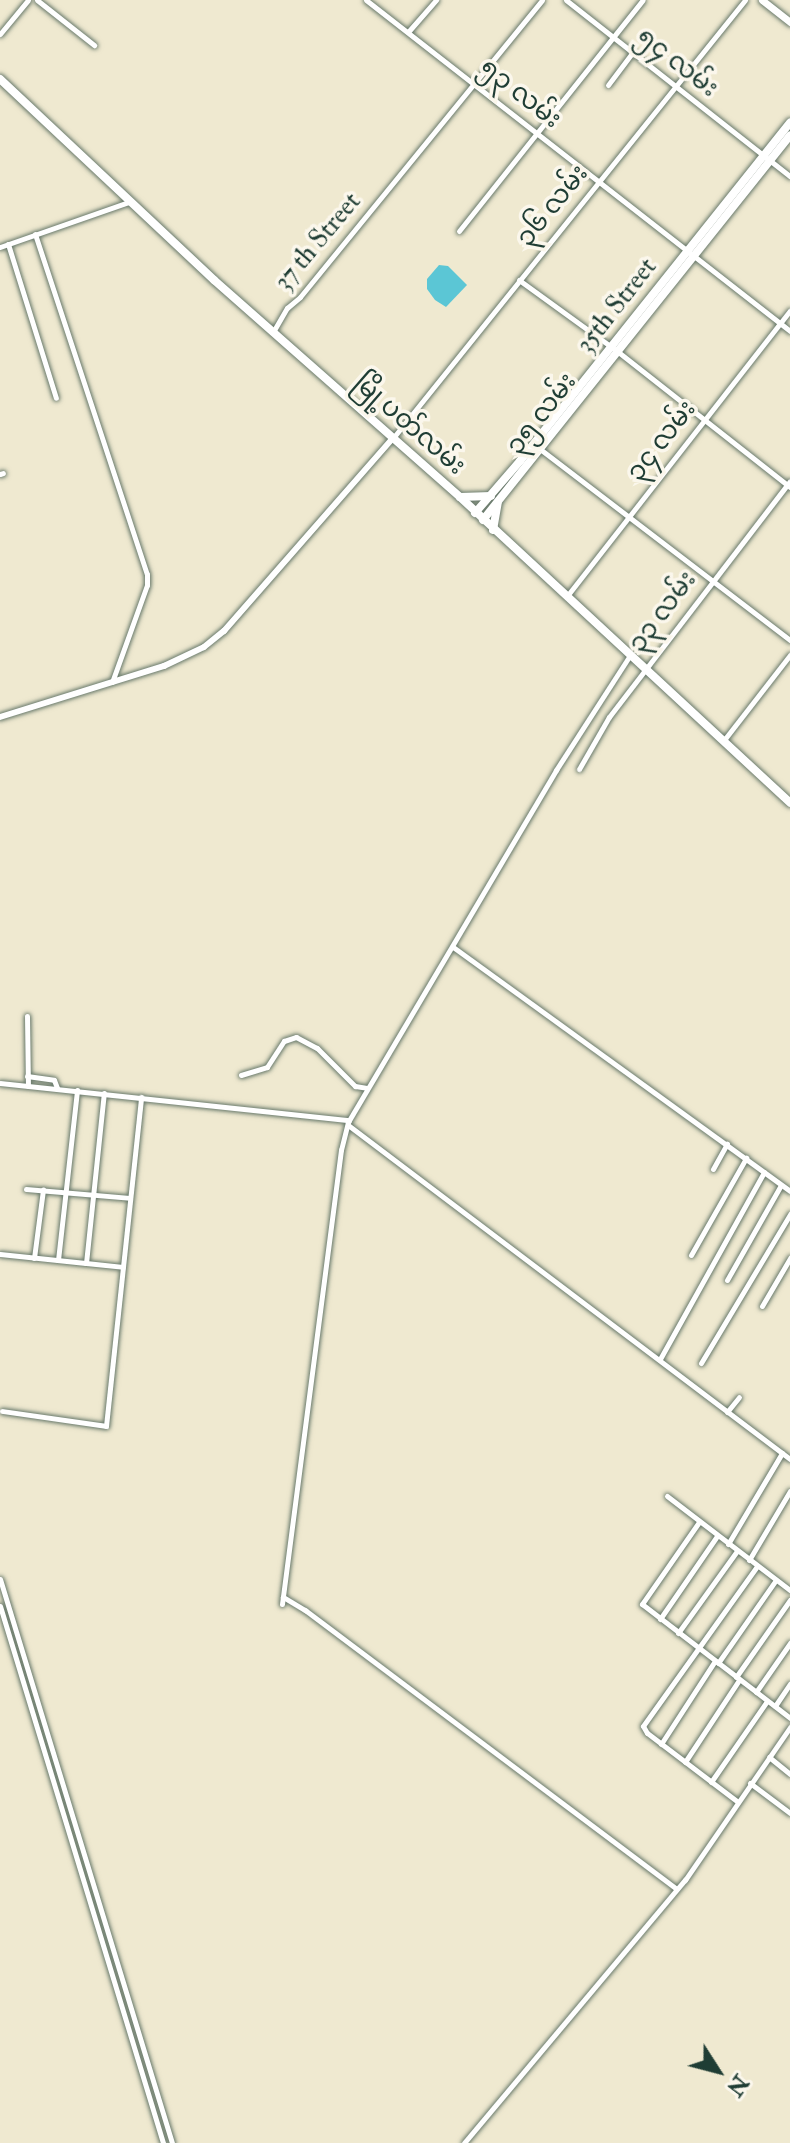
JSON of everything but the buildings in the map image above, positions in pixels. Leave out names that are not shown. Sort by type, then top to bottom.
[{"type":"main road","points":[[762,0],[790,22]]},
{"type":"main road","name":"မြို့ပတ်လမ်း","points":[[0,79],[273,332],[460,497],[790,803]]},
{"type":"main road","name":"35th Street","points":[[689,253],[766,159],[790,123]]},
{"type":"main road","name":"35th Street","points":[[766,159],[790,135]]},
{"type":"main road","name":"၃၅ လမ်း","points":[[523,464],[540,449],[689,253]]},
{"type":"main road","name":"35th Street","points":[[475,513],[495,499],[614,349]]},
{"type":"main road","points":[[460,497],[495,499]]},
{"type":"main road","points":[[483,520],[495,499]]},
{"type":"main road","points":[[493,530],[495,499]]},
{"type":"street","points":[[0,34],[28,0]]},
{"type":"street","points":[[37,0],[94,45]]},
{"type":"street","name":"၅၃ လမ်း","points":[[366,0],[790,331]]},
{"type":"street","points":[[408,32],[436,0]]},
{"type":"street","name":"37 th Street","points":[[273,332],[287,308],[300,297],[542,0]]},
{"type":"street","name":"၅၄ လမ်း","points":[[566,0],[790,176]]},
{"type":"street","points":[[459,231],[643,0]]},
{"type":"street","name":"၃၆ လမ်း","points":[[393,438],[745,0]]},
{"type":"street","points":[[608,85],[632,53]]},
{"type":"street","points":[[0,247],[131,201]]},
{"type":"street","points":[[35,234],[147,574],[147,585],[112,682]]},
{"type":"street","points":[[8,244],[56,398]]},
{"type":"street","points":[[519,280],[789,484]]},
{"type":"street","name":"၃၄ လမ်း","points":[[566,596],[790,311]]},
{"type":"street","points":[[0,717],[164,666],[212,641],[393,438]]},
{"type":"street","points":[[540,449],[790,640]]},
{"type":"street","name":"၃၃ လမ်း","points":[[579,769],[609,717],[645,667],[789,484]]},
{"type":"street","points":[[630,655],[556,770],[348,1122],[339,1165],[282,1600],[305,1610],[676,1889]]},
{"type":"street","points":[[724,740],[790,655]]},
{"type":"street","points":[[453,947],[790,1191]]},
{"type":"street","points":[[27,1016],[28,1086]]},
{"type":"street","points":[[241,1075],[267,1067],[284,1041],[296,1037],[317,1048],[355,1086],[368,1088]]},
{"type":"street","points":[[27,1076],[54,1080],[57,1088]]},
{"type":"street","points":[[0,1083],[348,1122],[790,1459]]},
{"type":"street","points":[[58,1260],[77,1090]]},
{"type":"street","points":[[86,1263],[104,1093]]},
{"type":"street","points":[[2,1411],[106,1426],[141,1097]]},
{"type":"street","points":[[713,1169],[727,1144]]},
{"type":"street","points":[[691,1255],[746,1158]]},
{"type":"street","points":[[660,1359],[764,1172]]},
{"type":"street","points":[[727,1280],[781,1185]]},
{"type":"street","points":[[26,1189],[130,1198]]},
{"type":"street","points":[[34,1258],[43,1190]]},
{"type":"street","points":[[701,1363],[790,1214]]},
{"type":"street","points":[[0,1254],[123,1267]]},
{"type":"street","points":[[762,1306],[790,1258]]},
{"type":"street","points":[[727,1412],[739,1397]]},
{"type":"street","points":[[728,1544],[782,1453]]},
{"type":"street","points":[[749,1560],[790,1491]]},
{"type":"street","points":[[667,1496],[790,1590]]},
{"type":"street","points":[[699,1522],[642,1604],[790,1718]]},
{"type":"street","points":[[660,1619],[717,1536]]},
{"type":"street","points":[[678,1633],[737,1551]]},
{"type":"street","points":[[738,1802],[643,1730],[643,1726],[757,1566]]},
{"type":"street","points":[[0,1579],[172,2143]]},
{"type":"street","points":[[661,1744],[776,1580]]},
{"type":"street","points":[[685,1762],[790,1600]]},
{"type":"street","points":[[0,1606],[163,2143]]},
{"type":"street","points":[[756,1692],[790,1643]]},
{"type":"street","points":[[775,1706],[790,1684]]},
{"type":"street","points":[[711,1782],[767,1701]]},
{"type":"street","points":[[464,2143],[676,1889],[790,1727]]},
{"type":"street","points":[[769,1757],[790,1774]]},
{"type":"street","points":[[750,1783],[790,1813]]},
{"type":"water","points":[[439,265],[448,266],[467,285],[446,307],[435,300],[427,289],[427,279]]}]
